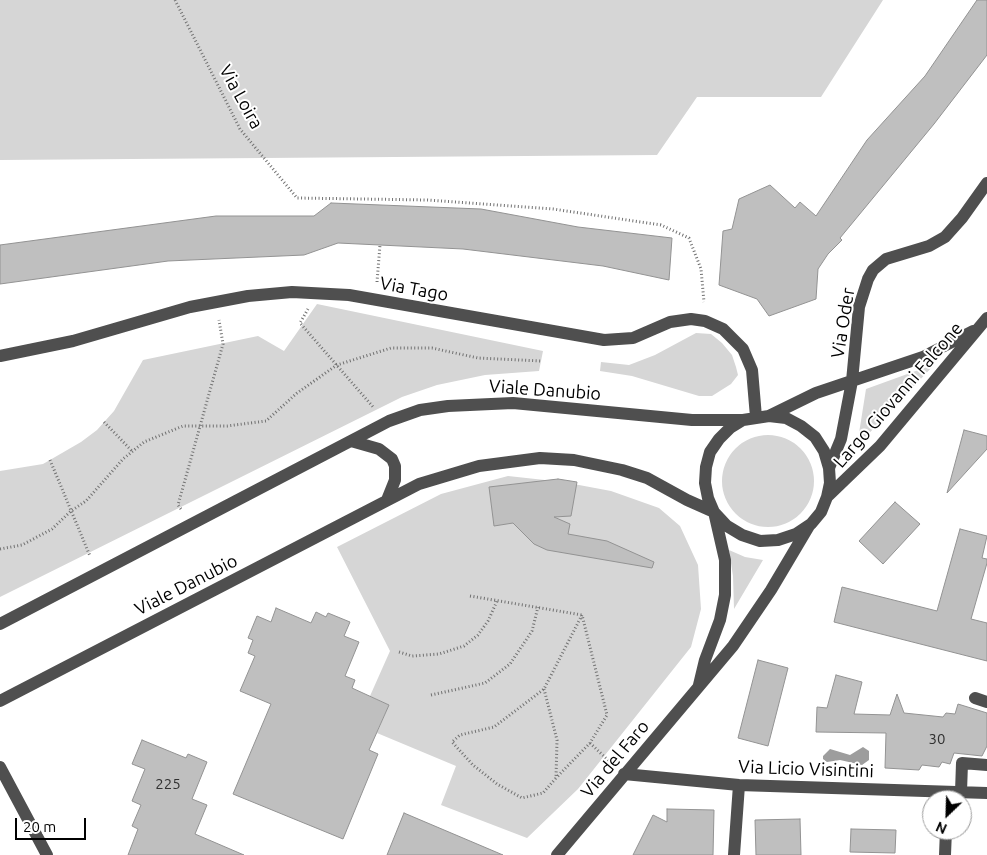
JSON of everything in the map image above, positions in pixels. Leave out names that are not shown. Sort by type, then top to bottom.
[{"type":"street","name":"Via Oder","points":[[852,381],[859,307],[864,288],[872,270],[886,259],[929,246],[945,237],[962,218],[987,183]]},
{"type":"street","name":"Via Tago","points":[[0,356],[73,342],[190,307],[262,294],[318,292],[376,300],[604,340],[641,336],[670,322],[684,319],[705,322],[729,333],[747,355],[752,370],[756,418]]},
{"type":"street","name":"Largo Giovanni Falcone","points":[[699,686],[705,660],[720,620],[725,595],[724,553],[705,483],[708,460],[719,439],[730,428],[804,397],[923,357],[983,323]]},
{"type":"street","name":"Largo Giovanni Falcone","points":[[699,686],[752,620],[811,524],[821,512],[828,497],[876,450],[983,323]]},
{"type":"street","name":"Largo Giovanni Falcone","points":[[828,497],[830,468],[839,446],[852,381]]},
{"type":"street","name":"Viale Danubio","points":[[0,624],[398,417],[432,408],[513,403],[692,420],[756,418]]},
{"type":"street","name":"Largo Giovanni Falcone","points":[[756,418],[786,418],[801,426],[815,437],[824,452],[830,468]]},
{"type":"street","points":[[351,441],[380,449],[392,459],[395,480],[387,500]]},
{"type":"street","name":"Viale Danubio","points":[[0,701],[419,484],[472,467],[522,459],[558,458],[622,470],[647,478],[691,503],[714,512]]},
{"type":"street","name":"Largo Giovanni Falcone","points":[[714,512],[727,526],[742,535],[760,541],[778,540],[796,534],[811,524]]},
{"type":"street","name":"Via del Faro","points":[[557,855],[699,686]]},
{"type":"street","points":[[953,790],[962,763],[987,765]]},
{"type":"street","points":[[0,767],[47,855]]},
{"type":"street","name":"Via Licio Visintini","points":[[624,774],[739,785],[922,793]]},
{"type":"street","points":[[734,855],[739,785]]},
{"type":"street","name":"Via Licio Visintini","points":[[972,793],[987,793]]},
{"type":"street","points":[[945,855],[946,840]]},
{"type":"path","name":"Via Loira","points":[[176,0],[240,129],[297,198],[382,199]]},
{"type":"path","points":[[382,206],[382,199],[428,200],[553,209],[662,225],[689,238],[701,269],[705,322]]},
{"type":"path","points":[[376,300],[380,245]]},
{"type":"path","points":[[318,292],[300,323],[374,408],[381,425]]},
{"type":"path","points":[[189,525],[178,505],[223,344],[215,302]]},
{"type":"path","points":[[0,549],[22,545],[52,530],[71,511],[86,500],[132,451],[144,442],[183,426],[266,421],[297,393],[337,365],[390,348],[432,348],[478,358],[541,361]]},
{"type":"path","points":[[104,422],[132,451]]},
{"type":"path","points":[[50,460],[98,573]]},
{"type":"path","points":[[470,596],[582,615]]},
{"type":"path","points":[[399,652],[412,656],[439,654],[464,646],[478,636],[488,621],[497,601]]},
{"type":"path","points":[[432,695],[484,683],[510,664],[532,632],[538,607]]},
{"type":"path","points":[[582,615],[607,715],[590,743],[543,793],[522,798],[497,784],[473,765],[452,742],[460,735],[494,727],[544,689],[582,615]]},
{"type":"path","points":[[544,689],[557,740],[556,778]]},
{"type":"path","points":[[590,743],[624,774]]},
{"type":"shaded area","points":[[0,0],[883,0],[821,97],[697,97],[657,155],[0,160]]},
{"type":"shaded area","points":[[317,304],[543,351],[539,371],[485,375],[437,385],[402,397],[0,597],[0,471],[43,464],[81,442],[97,430],[114,411],[143,360],[258,336],[284,351]]},
{"type":"shaded area","points":[[696,333],[711,334],[722,343],[732,355],[736,367],[738,375],[731,384],[712,396],[699,396],[632,376],[600,371],[601,362],[629,365],[655,355]]},
{"type":"shaded area","points":[[935,364],[857,446],[866,389]]},
{"type":"shaded area","points":[[768,435],[785,439],[800,449],[810,464],[814,481],[810,498],[800,513],[785,523],[768,527],[751,523],[736,513],[726,498],[722,481],[726,464],[736,449],[751,439]]},
{"type":"shaded area","points":[[508,476],[563,482],[611,491],[659,508],[680,526],[698,565],[701,609],[691,647],[578,789],[527,838],[441,805],[456,766],[377,733],[389,705],[370,696],[390,651],[337,547],[441,494]]},
{"type":"shaded area","points":[[729,550],[745,557],[763,560],[734,609],[733,576]]},
{"type":"shaded area","points":[[863,747],[869,751],[869,760],[862,765],[840,760],[827,762],[823,759],[823,756],[830,749],[850,755]]},
{"type":"building","points":[[977,0],[987,0],[987,55],[934,124],[840,238],[842,240],[828,254],[818,269],[816,299],[769,316],[757,299],[719,285],[723,231],[732,229],[739,199],[770,185],[795,208],[800,202],[816,216],[867,140],[925,76]]},
{"type":"building","points":[[331,203],[481,209],[578,227],[672,238],[669,280],[603,266],[463,249],[338,243],[304,255],[168,261],[0,284],[0,245],[216,216],[314,216]]},
{"type":"building","points":[[964,430],[987,436],[987,449],[947,493]]},
{"type":"building","points":[[558,479],[577,482],[571,516],[554,517],[570,524],[568,534],[607,541],[654,562],[652,568],[547,550],[534,544],[513,523],[494,526],[489,487]]},
{"type":"building","points":[[895,502],[920,524],[883,564],[859,541]]},
{"type":"building","points":[[960,529],[987,536],[982,558],[987,559],[987,563],[971,619],[987,623],[987,661],[834,622],[842,587],[937,611]]},
{"type":"building","points":[[276,608],[311,623],[316,612],[326,617],[328,613],[350,622],[344,636],[359,642],[345,676],[355,680],[352,688],[389,705],[369,750],[378,754],[343,839],[233,794],[271,704],[240,691],[255,656],[248,653],[253,640],[248,638],[257,616],[271,622]]},
{"type":"building","points":[[758,660],[788,668],[768,746],[738,738]]},
{"type":"building","points":[[836,675],[862,682],[854,714],[890,715],[897,694],[904,713],[943,717],[946,713],[955,714],[958,704],[987,713],[987,746],[982,756],[954,753],[950,764],[942,762],[939,767],[922,765],[919,770],[885,768],[886,733],[816,732],[817,707],[827,708]]},
{"type":"building","points":[[142,740],[186,758],[188,754],[207,762],[192,799],[207,805],[195,834],[244,855],[128,855],[138,829],[132,826],[141,805],[132,801],[145,769],[132,764]]},
{"type":"building","points":[[667,809],[714,810],[713,855],[633,855],[653,815],[667,822]]},
{"type":"building","points":[[404,813],[503,855],[387,855]]},
{"type":"building","points":[[800,819],[801,855],[756,855],[755,820]]},
{"type":"building","points":[[851,829],[896,830],[895,853],[850,852]]}]
